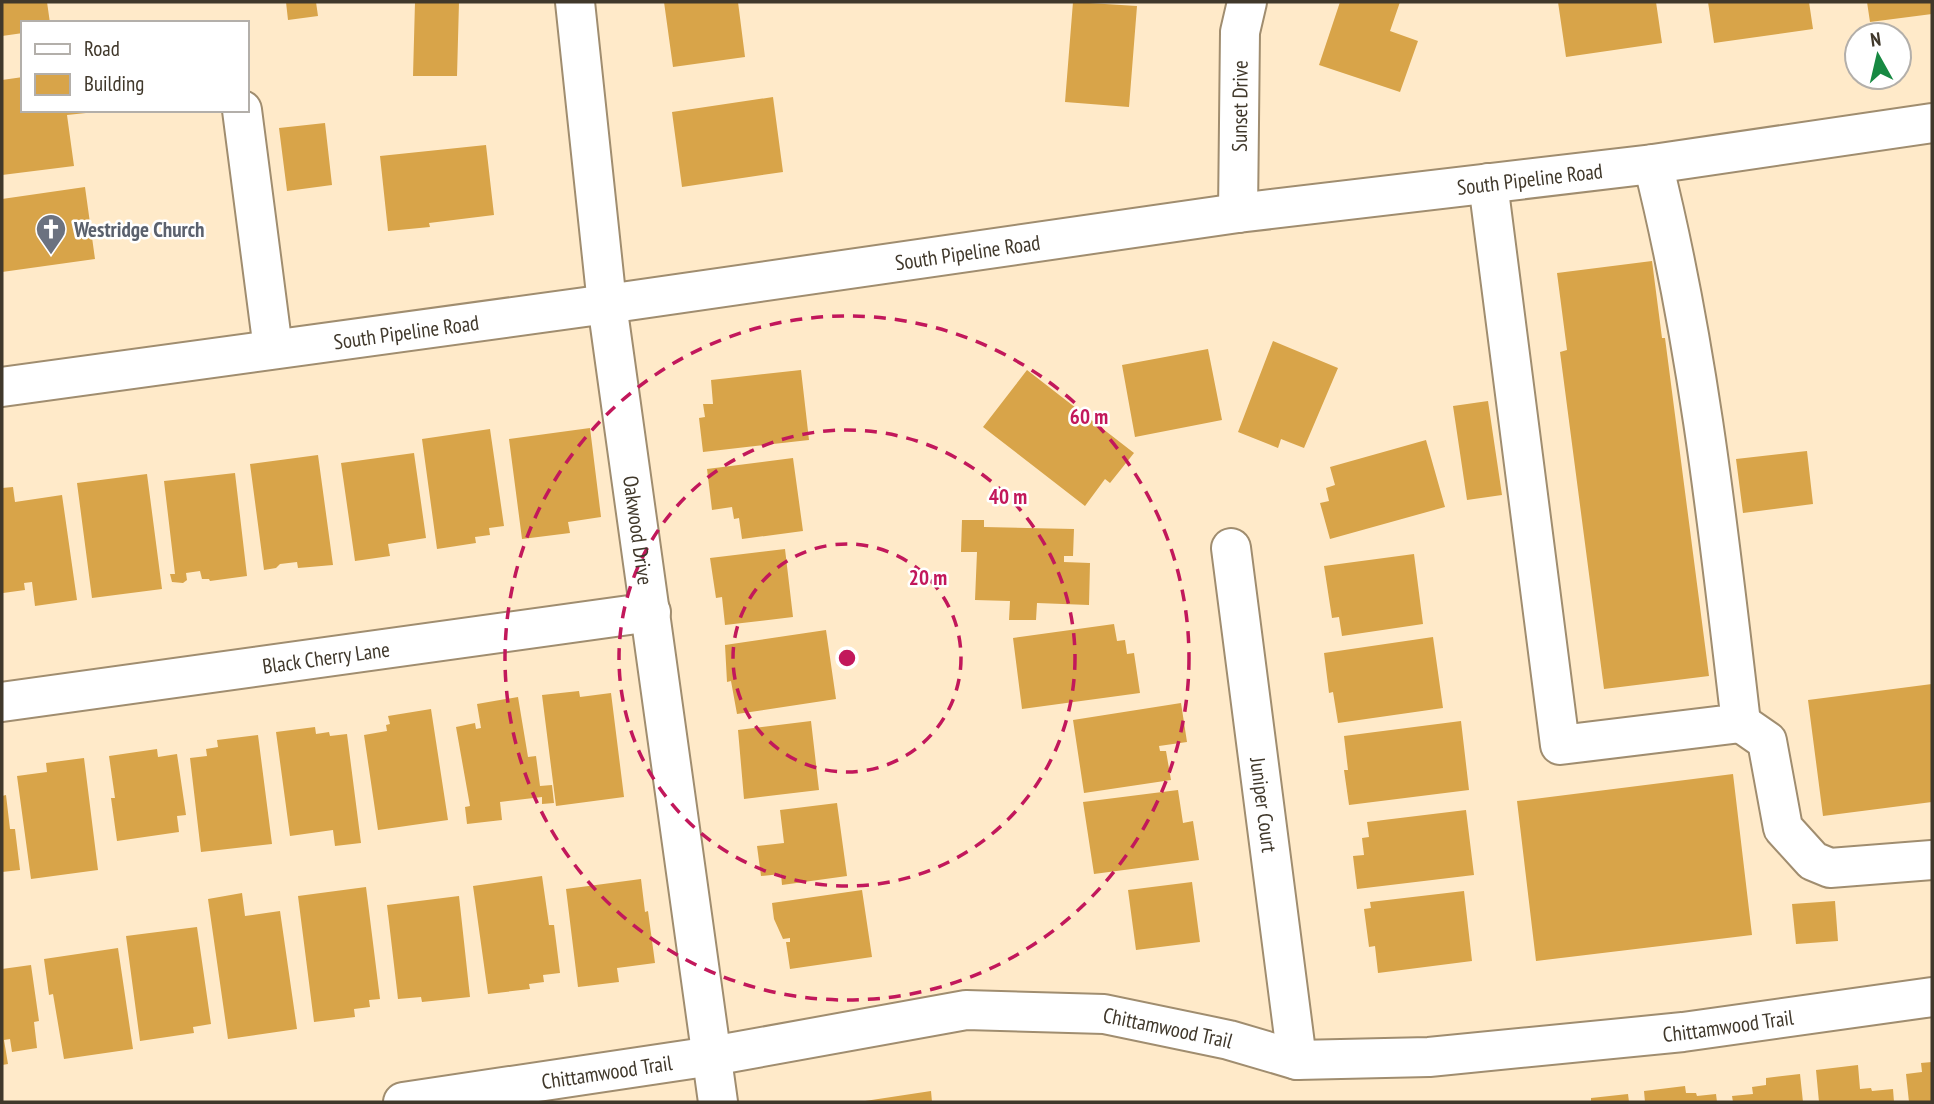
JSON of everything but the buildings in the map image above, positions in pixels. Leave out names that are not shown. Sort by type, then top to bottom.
[{"type":"street","name":"Oakwood Drive","points":[[575,2],[607,304],[718,1102]]},
{"type":"street","name":"Sunset Drive","points":[[1238,213],[1240,32],[1247,2]]},
{"type":"street","points":[[242,112],[274,349]]},
{"type":"street","name":"South Pipeline Road","points":[[2,387],[607,304],[1238,213],[1653,164],[1932,123]]},
{"type":"street","points":[[1653,164],[1673,245],[1712,480],[1741,723]]},
{"type":"street","points":[[1489,183],[1560,745],[1741,723],[1767,741],[1783,828],[1813,861],[1830,868],[1932,860]]},
{"type":"street","name":"Juniper Court","points":[[1231,548],[1297,1060]]},
{"type":"street","name":"Black Cherry Lane","points":[[2,702],[651,612]]},
{"type":"street","name":"Chittamwood Trail","points":[[403,1102],[712,1056],[966,1010],[1104,1014],[1229,1040],[1297,1060],[1456,1055],[1683,1032],[1932,997]]},
{"type":"place","name":"Westridge Church","points":[[51,256]]}]
